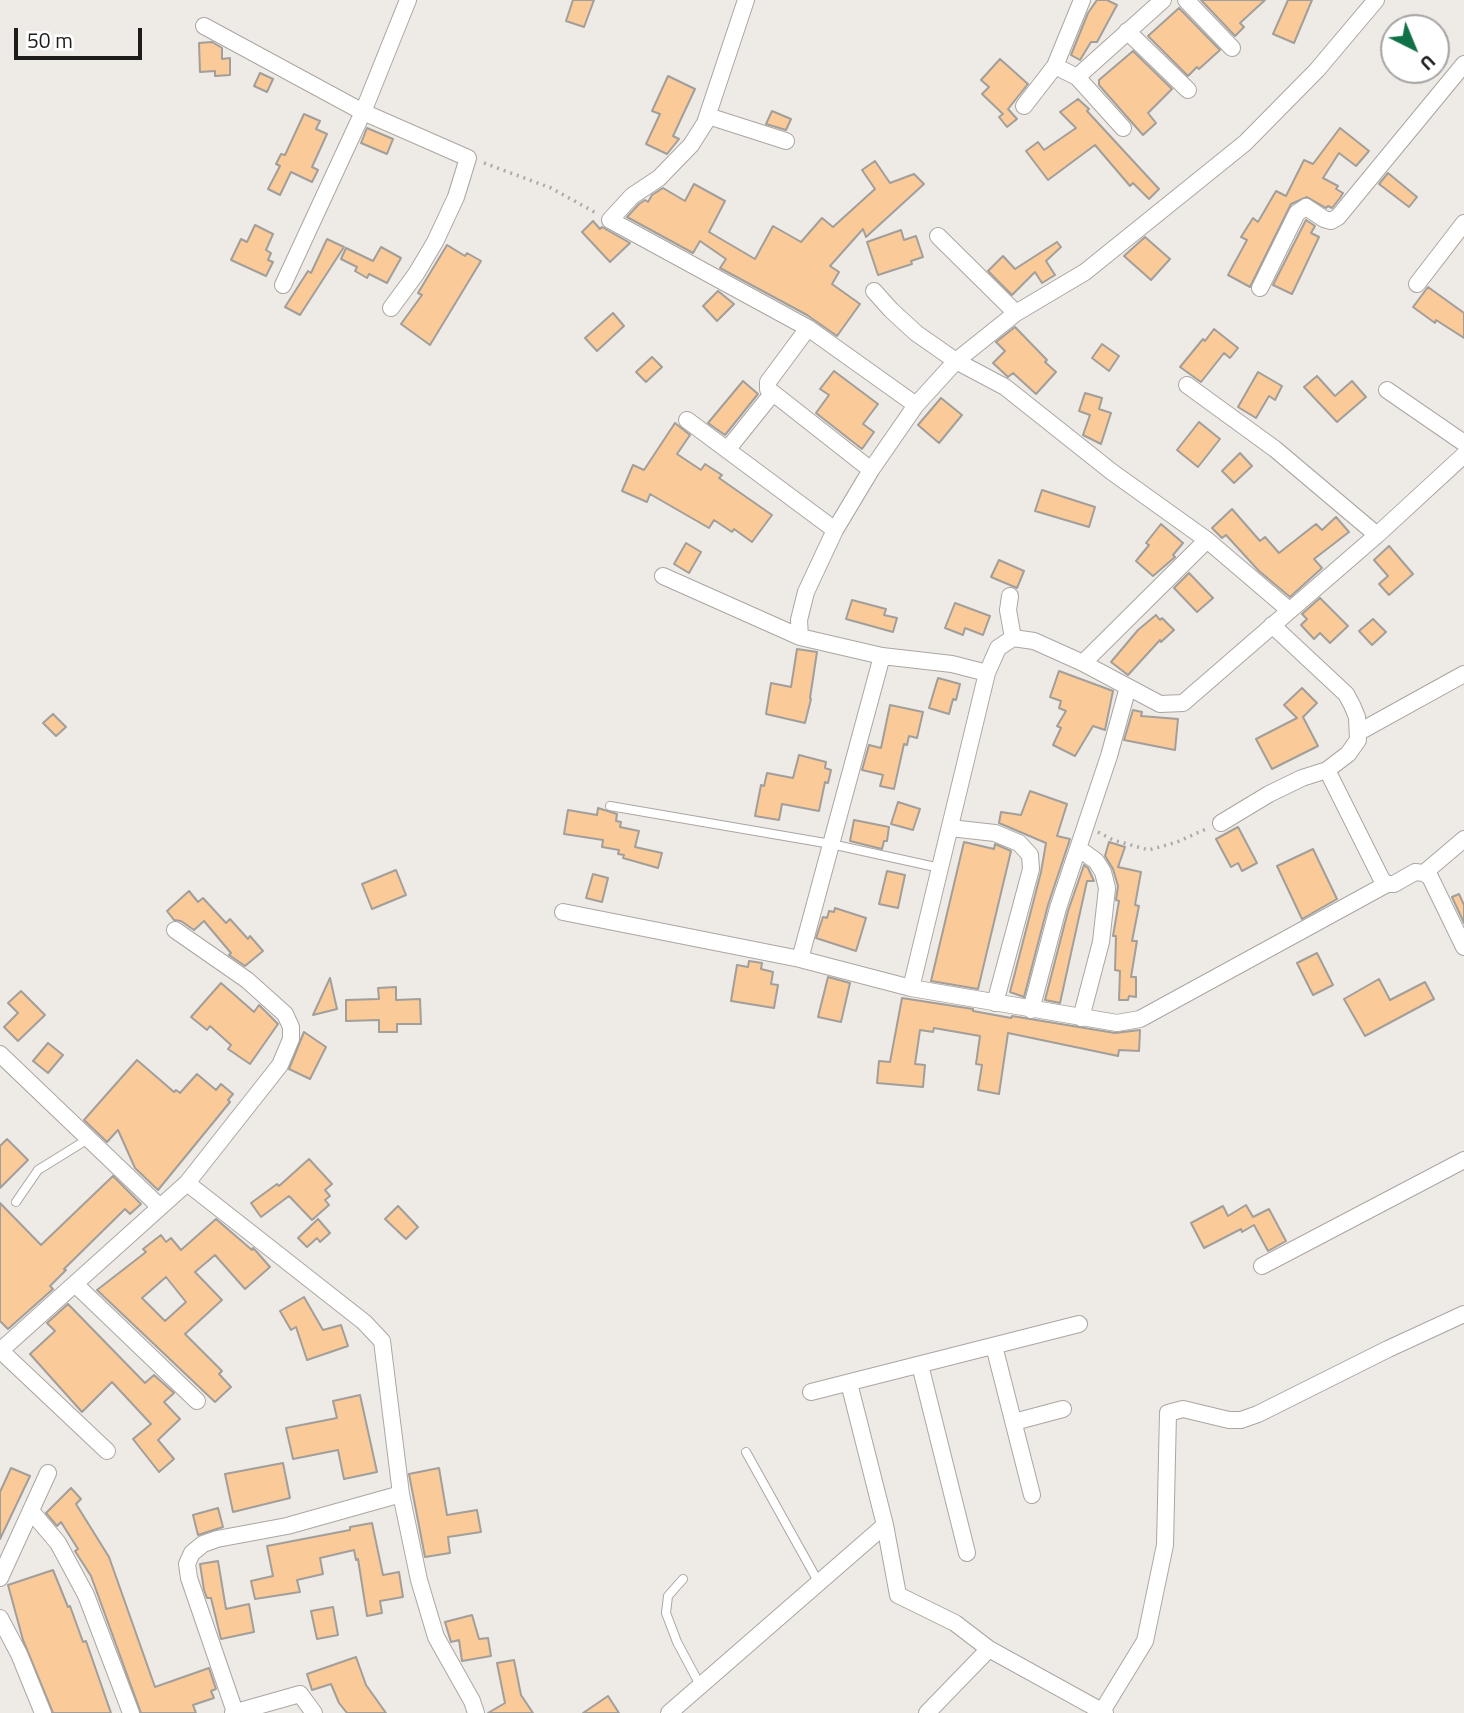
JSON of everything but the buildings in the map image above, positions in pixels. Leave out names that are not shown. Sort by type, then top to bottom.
[{"type":"street","points":[[283,285],[363,112],[408,0]]},
{"type":"street","points":[[746,0],[708,116],[691,145],[659,178],[632,196],[610,220],[808,328],[916,405]]},
{"type":"street","points":[[1024,106],[1055,66],[1082,0]]},
{"type":"street","points":[[1077,77],[1163,0]]},
{"type":"street","points":[[1185,0],[1232,48]]},
{"type":"street","points":[[800,637],[799,620],[806,593],[835,530],[871,470],[916,405],[956,361],[1016,313],[1085,272],[1245,143],[1317,70],[1376,0]]},
{"type":"street","points":[[204,26],[363,112],[468,158],[456,197],[435,243],[391,309]]},
{"type":"street","points":[[1127,31],[1188,90]]},
{"type":"street","points":[[1261,288],[1297,213],[1306,207],[1324,219],[1331,221],[1338,217],[1464,64]]},
{"type":"street","points":[[1055,66],[1077,77],[1123,128]]},
{"type":"street","points":[[708,116],[786,141]]},
{"type":"street","points":[[1417,284],[1464,223]]},
{"type":"street","points":[[938,236],[1016,313]]},
{"type":"street","points":[[874,291],[916,333],[956,361],[1005,387],[1112,472],[1207,540],[1289,610]]},
{"type":"street","points":[[808,328],[768,382],[768,389],[871,470]]},
{"type":"street","points":[[1187,385],[1275,449],[1377,535]]},
{"type":"street","points":[[1387,390],[1464,443]]},
{"type":"street","points":[[727,450],[772,394]]},
{"type":"street","points":[[687,420],[835,530]]},
{"type":"street","points":[[911,988],[987,673],[998,649],[1013,638],[1034,641],[1083,663],[1160,704],[1184,703],[1464,456]]},
{"type":"street","points":[[1083,663],[1207,540]]},
{"type":"street","points":[[663,576],[800,637],[882,656],[952,664],[987,673]]},
{"type":"street","points":[[1010,596],[1008,610],[1013,638]]},
{"type":"street","points":[[1221,823],[1269,794],[1302,778],[1327,770],[1355,747],[1359,732],[1357,717],[1346,694],[1272,625]]},
{"type":"street","points":[[800,959],[882,656]]},
{"type":"street","points":[[1359,732],[1464,674]]},
{"type":"street","points":[[1031,1010],[1058,908],[1109,756],[1128,687]]},
{"type":"street","points":[[1327,770],[1382,880],[1387,884]]},
{"type":"street","points":[[950,828],[995,833],[1018,843],[1030,855],[1031,869],[995,1003]]},
{"type":"street","points":[[1423,873],[1464,839]]},
{"type":"street","points":[[1077,848],[1096,861],[1103,872],[1107,888],[1101,942],[1081,1017]]},
{"type":"street","points":[[563,912],[800,959],[911,988],[1117,1023],[1140,1018],[1387,884],[1394,884],[1415,872],[1430,877],[1464,947]]},
{"type":"street","points":[[107,1451],[0,1351],[187,1183],[280,1065],[291,1039],[291,1027],[285,1014],[247,979],[176,930]]},
{"type":"street","points":[[0,1054],[160,1207]]},
{"type":"street","points":[[1262,1266],[1464,1160]]},
{"type":"street","points":[[187,1183],[379,1336],[384,1348],[401,1494],[419,1580],[436,1637],[472,1700],[476,1713]]},
{"type":"street","points":[[75,1284],[197,1401]]},
{"type":"street","points":[[849,1383],[885,1525],[898,1595],[955,1623],[989,1649],[1103,1712],[1144,1641],[1166,1545],[1168,1413],[1183,1409],[1229,1420],[1258,1415],[1464,1314]]},
{"type":"street","points":[[811,1392],[1079,1324]]},
{"type":"street","points":[[994,1346],[1032,1494]]},
{"type":"street","points":[[920,1365],[967,1553]]},
{"type":"street","points":[[1014,1422],[1063,1409]]},
{"type":"street","points":[[0,1578],[48,1473]]},
{"type":"street","points":[[314,1713],[300,1695],[234,1713],[189,1578],[187,1563],[192,1553],[203,1544],[217,1539],[287,1526],[401,1494]]},
{"type":"street","points":[[31,1511],[58,1543],[86,1595],[131,1713]]},
{"type":"street","points":[[669,1713],[885,1525]]},
{"type":"street","points":[[0,1618],[19,1654],[43,1713]]},
{"type":"street","points":[[928,1713],[989,1649]]},
{"type":"lane","points":[[610,806],[831,844],[940,868]]},
{"type":"lane","points":[[16,1202],[38,1170],[88,1139]]},
{"type":"lane","points":[[746,1452],[819,1583]]},
{"type":"lane","points":[[683,1579],[668,1596],[666,1613],[677,1642],[700,1685]]},
{"type":"path","points":[[468,158],[551,188],[610,220]]},
{"type":"path","points":[[1085,825],[1113,840],[1149,850],[1177,842],[1221,823]]}]
